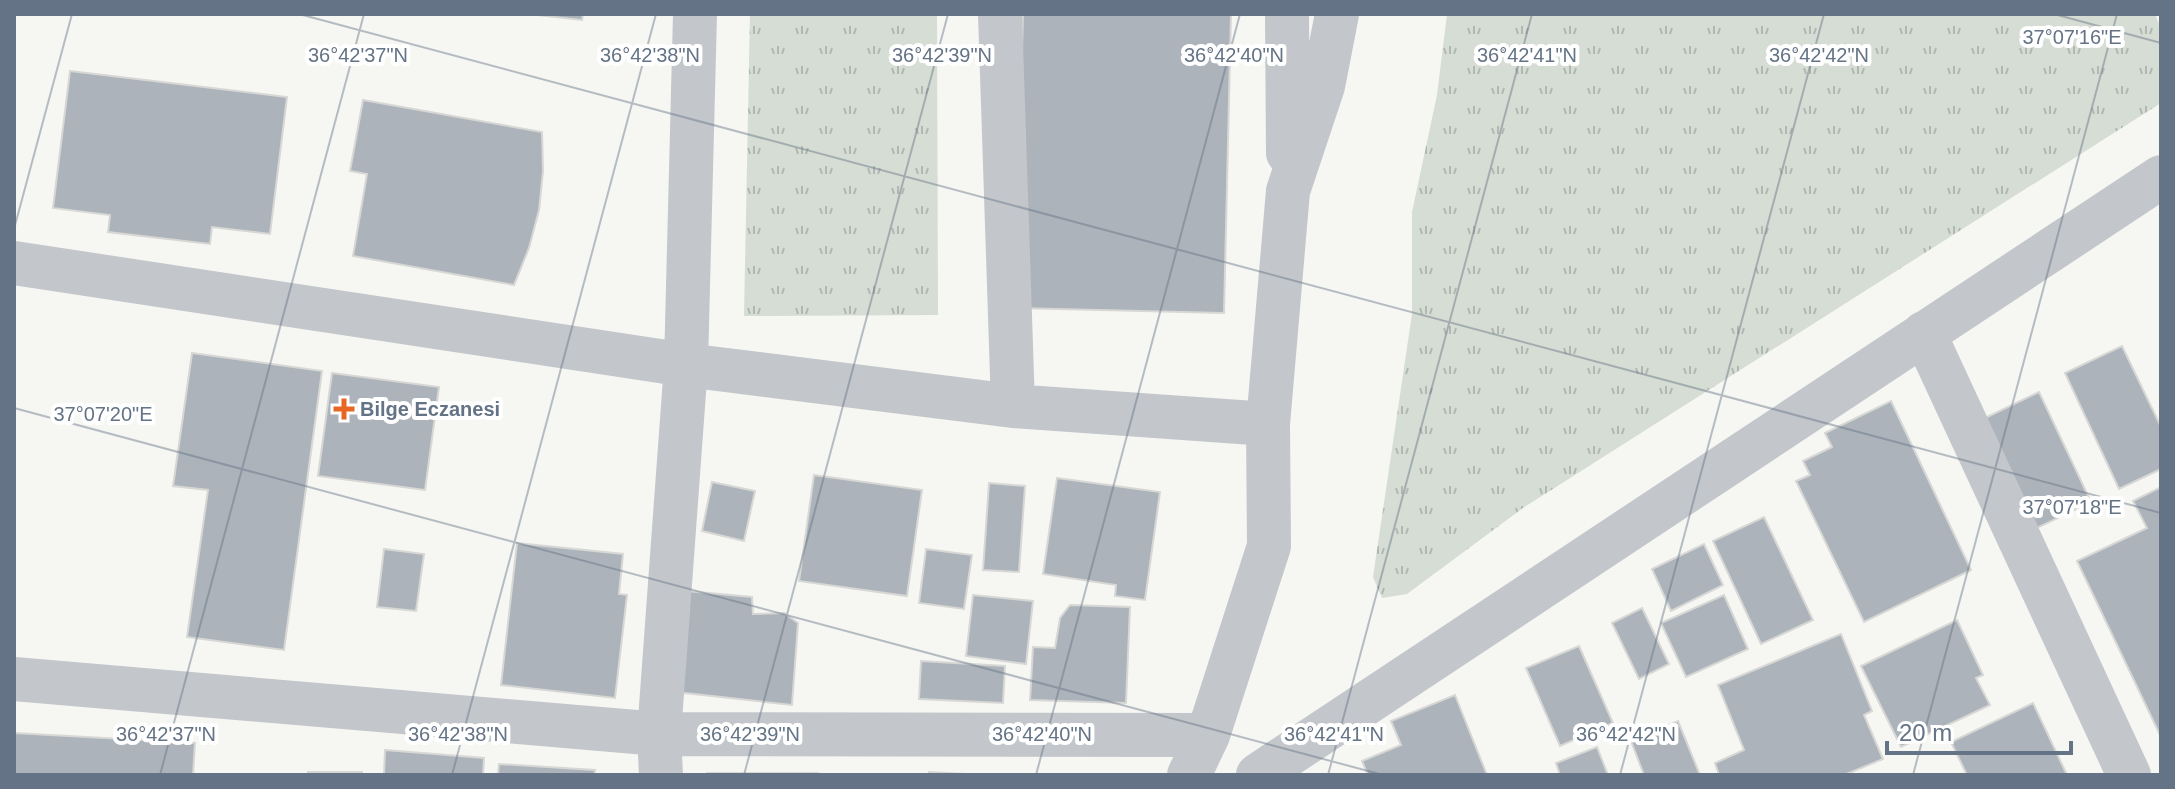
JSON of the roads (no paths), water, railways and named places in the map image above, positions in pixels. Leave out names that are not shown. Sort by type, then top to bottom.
[{"type":"street","points":[[660,754],[686,365],[695,14]]},
{"type":"street","points":[[1000,14],[1013,406]]},
{"type":"street","points":[[1189,775],[1208,735],[1269,546],[1268,424],[1288,191],[1287,14]]},
{"type":"street","points":[[1288,191],[1323,86],[1337,14]]},
{"type":"street","points":[[1258,775],[2161,177]]},
{"type":"street","points":[[14,263],[686,365],[1013,406],[1268,424]]},
{"type":"street","points":[[1924,333],[2129,775]]},
{"type":"street","points":[[14,679],[660,754],[1208,735]]},
{"type":"place","name":"Bilge Eczanesi","points":[[344,409]]}]
